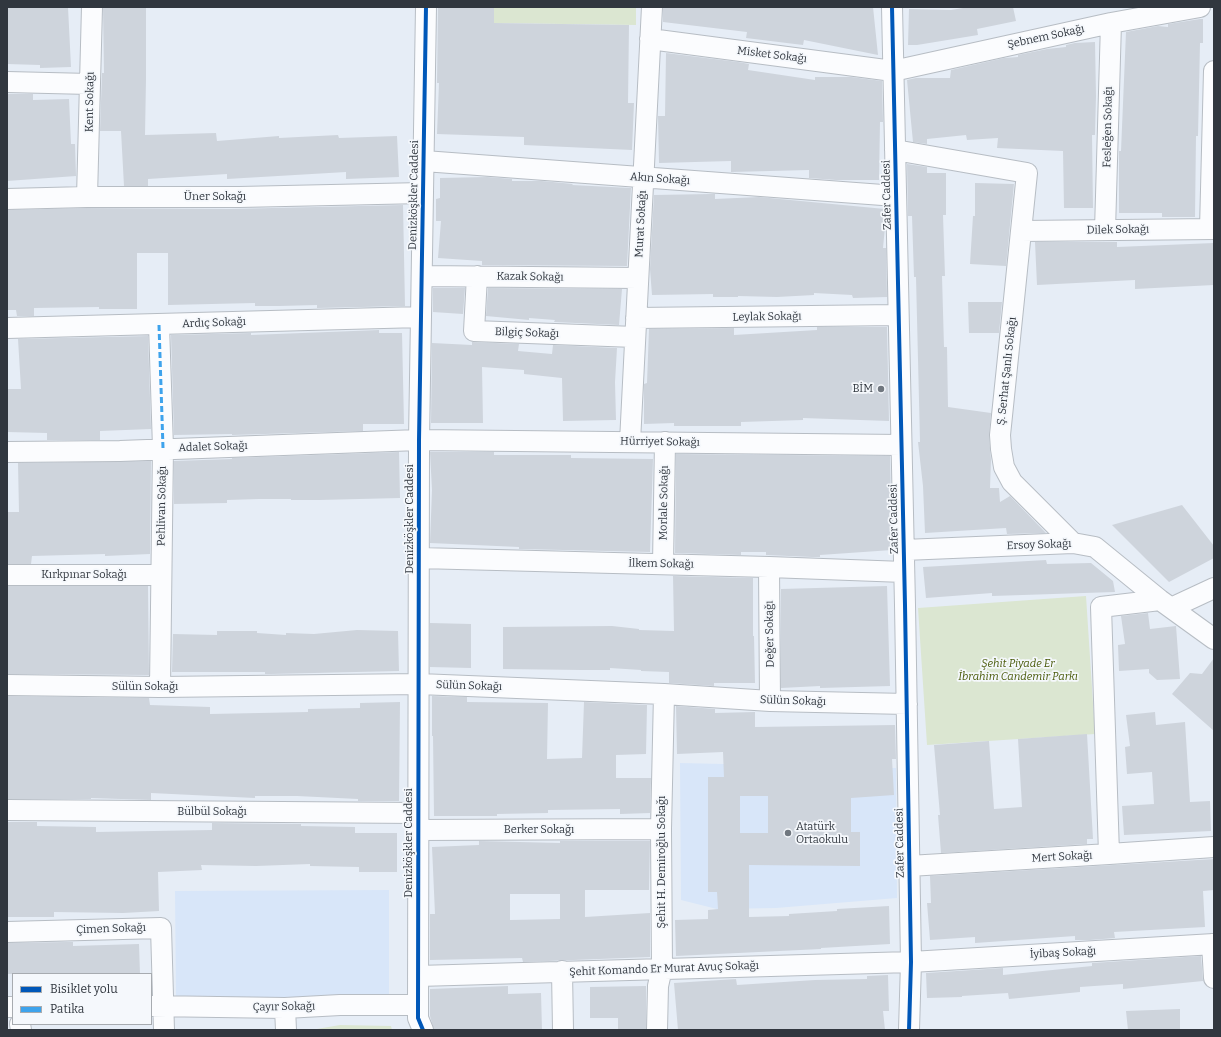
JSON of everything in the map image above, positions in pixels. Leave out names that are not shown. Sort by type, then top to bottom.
[{"type":"street","name":"Kent Sokağı","points":[[87,197],[92,7]]},
{"type":"street","name":"Denizköşkler Caddesi","points":[[418,1021],[419,440],[426,7]]},
{"type":"street","name":"Murat Sokağı","points":[[630,442],[652,7]]},
{"type":"street","name":"Zafer Caddesi","points":[[892,7],[907,704],[911,962],[909,1030]]},
{"type":"street","name":"Şebnem Sokağı","points":[[893,71],[1111,23],[1200,7]]},
{"type":"street","name":"Fesleğen Sokağı","points":[[1105,230],[1111,23]]},
{"type":"street","name":"Misket Sokağı","points":[[650,39],[893,71]]},
{"type":"street","points":[[1212,229],[1214,71]]},
{"type":"street","points":[[7,82],[90,84]]},
{"type":"street","name":"Ş. Serhat Şanlı Sokağı","points":[[895,150],[1027,173],[1000,435],[1001,449],[1004,467],[1012,482],[1073,543]]},
{"type":"street","name":"Akın Sokağı","points":[[424,162],[896,196]]},
{"type":"street","name":"Üner Sokağı","points":[[7,199],[87,197],[239,197],[423,193]]},
{"type":"street","name":"Dilek Sokağı","points":[[1021,230],[1212,229]]},
{"type":"street","name":"Kazak Sokağı","points":[[422,276],[638,278]]},
{"type":"street","name":"Bilgiç Sokağı","points":[[477,276],[474,331],[636,328]]},
{"type":"street","name":"Leylak Sokağı","points":[[636,328],[898,315]]},
{"type":"street","name":"Ardıç Sokağı","points":[[7,328],[421,317]]},
{"type":"street","name":"Pehlivan Sokağı","points":[[159,324],[163,448],[160,687]]},
{"type":"street","name":"Hürriyet Sokağı","points":[[419,440],[901,445]]},
{"type":"street","name":"Adalet Sokağı","points":[[7,452],[120,451],[163,448],[419,440]]},
{"type":"street","name":"Morlale Sokağı","points":[[664,564],[665,442]]},
{"type":"street","name":"Ersoy Sokağı","points":[[904,550],[1073,543],[1095,547],[1165,604],[1214,639]]},
{"type":"street","name":"İlkem Sokağı","points":[[419,558],[904,572]]},
{"type":"street","name":"Değer Sokağı","points":[[769,567],[770,701]]},
{"type":"street","name":"Kırkpınar Sokağı","points":[[7,574],[161,575]]},
{"type":"street","points":[[1109,854],[1101,607],[1165,604],[1214,588]]},
{"type":"street","name":"Sülün Sokağı","points":[[7,685],[160,687],[418,684],[664,694],[770,701],[907,704]]},
{"type":"street","name":"Şehit H. Demiroğlu Sokağı","points":[[657,1030],[658,986],[662,968],[661,829],[664,694]]},
{"type":"street","name":"Bülbül Sokağı","points":[[7,810],[418,821]]},
{"type":"street","name":"Berker Sokağı","points":[[418,821],[661,829]]},
{"type":"street","name":"Mert Sokağı","points":[[909,866],[1214,847]]},
{"type":"street","name":"Çimen Sokağı","points":[[7,932],[161,928],[157,1006]]},
{"type":"street","points":[[1213,944],[1214,978]]},
{"type":"street","name":"İyibaş Sokağı","points":[[911,962],[1213,944]]},
{"type":"street","name":"Şehit Komando Er Murat Avuç Sokağı","points":[[418,976],[911,962]]},
{"type":"street","points":[[562,971],[562,1030]]},
{"type":"street","name":"Çayır Sokağı","points":[[157,1006],[285,1008],[340,1005],[418,1021]]},
{"type":"street","points":[[157,1006],[164,1030]]},
{"type":"street","points":[[285,1008],[286,1030]]},
{"type":"shaded area","name":"Atatürk Ortaokulu","points":[[680,763],[896,768],[897,898],[776,908],[717,909],[681,900]]},
{"type":"shaded area","points":[[389,890],[389,998],[176,998],[175,891]]},
{"type":"green space","points":[[494,7],[636,7],[636,25],[494,23]]},
{"type":"green space","name":"Şehit Piyade Er İbrahim Candemir Parkı","points":[[1086,596],[1095,734],[927,745],[918,608]]},
{"type":"green space","points":[[340,1025],[391,1026],[392,1030],[311,1030]]},
{"type":"building","points":[[7,7],[68,7],[71,67],[40,68],[40,65],[7,64]]},
{"type":"building","points":[[103,7],[146,7],[145,135],[216,133],[217,141],[279,136],[279,138],[338,135],[339,138],[397,136],[399,177],[346,179],[346,172],[227,179],[227,174],[148,179],[148,186],[124,186],[121,131],[100,131],[102,73],[104,73]]},
{"type":"building","points":[[438,7],[494,7],[494,23],[629,25],[628,103],[634,103],[632,150],[524,145],[524,137],[437,134],[439,83],[437,83]]},
{"type":"building","points":[[663,7],[873,7],[878,55],[804,40],[803,45],[746,38],[747,32],[663,22]]},
{"type":"building","points":[[969,7],[1013,7],[1016,21],[977,29],[978,35],[917,45],[908,45],[909,9],[951,10]]},
{"type":"building","points":[[1203,19],[1203,43],[1200,43],[1198,136],[1196,136],[1195,217],[1162,217],[1162,213],[1119,213],[1119,151],[1121,151],[1126,32],[1158,26],[1168,27],[1168,24]]},
{"type":"building","points":[[1095,42],[1095,135],[1092,135],[1093,208],[1064,208],[1063,151],[997,148],[998,138],[967,140],[966,135],[927,139],[927,144],[913,142],[907,80],[916,78],[950,78],[951,70],[1004,58],[1018,57],[1018,55],[1047,49],[1066,47],[1066,45],[1075,43]]},
{"type":"building","points":[[666,53],[738,62],[749,64],[748,70],[815,80],[815,77],[851,77],[882,81],[883,122],[880,122],[879,180],[836,180],[809,178],[809,170],[731,172],[731,161],[659,163],[658,116],[665,116]]},
{"type":"building","points":[[7,94],[33,94],[33,100],[69,99],[71,144],[75,144],[76,176],[7,181]]},
{"type":"building","points":[[907,164],[927,167],[927,173],[946,173],[946,215],[943,215],[945,276],[942,276],[944,347],[947,347],[948,407],[991,413],[989,436],[991,460],[990,488],[999,488],[1000,502],[1010,496],[1046,533],[1007,534],[1006,528],[925,533],[923,486],[918,442],[920,442],[916,277],[914,277],[912,216],[908,216]]},
{"type":"building","points":[[487,177],[512,179],[512,181],[542,181],[573,184],[572,185],[631,188],[627,266],[482,265],[482,261],[438,258],[441,221],[436,221],[436,199],[440,198],[440,178]]},
{"type":"building","points":[[975,183],[1014,184],[1006,266],[970,264],[973,216],[975,216]]},
{"type":"building","points":[[715,194],[715,199],[759,197],[885,209],[883,248],[886,248],[887,297],[853,298],[852,295],[814,293],[814,295],[777,297],[713,297],[713,294],[652,295],[650,269],[654,195]]},
{"type":"building","points":[[403,205],[405,306],[317,308],[317,305],[255,306],[255,303],[168,305],[168,253],[137,253],[137,309],[99,309],[99,307],[34,308],[34,316],[17,316],[16,310],[7,310],[7,210],[87,208],[229,209]]},
{"type":"building","points":[[1035,242],[1117,242],[1117,247],[1214,243],[1214,285],[1135,289],[1135,280],[1037,285]]},
{"type":"building","points":[[433,288],[465,288],[463,314],[433,312]]},
{"type":"building","points":[[488,288],[622,289],[619,325],[554,322],[555,320],[529,318],[529,320],[486,316]]},
{"type":"building","points":[[968,302],[1002,302],[999,333],[969,333]]},
{"type":"building","points":[[817,327],[887,327],[889,421],[803,418],[803,420],[741,422],[741,426],[674,426],[674,423],[644,424],[644,384],[647,383],[649,329],[734,328],[734,335],[817,330]]},
{"type":"building","points":[[379,330],[379,333],[402,333],[404,424],[363,424],[363,431],[232,435],[174,435],[171,335],[251,333],[251,335]]},
{"type":"building","points":[[148,336],[151,429],[100,431],[100,440],[47,440],[47,433],[7,432],[7,389],[21,389],[18,339]]},
{"type":"building","points":[[472,342],[519,344],[518,351],[552,354],[553,345],[617,348],[615,382],[616,420],[563,421],[562,378],[524,374],[524,370],[482,367],[483,423],[431,423],[432,343],[472,345]]},
{"type":"building","points":[[399,452],[400,498],[319,500],[259,499],[227,500],[227,503],[174,504],[174,461]]},
{"type":"building","points":[[430,452],[494,452],[494,455],[571,455],[571,458],[653,459],[650,552],[519,549],[519,547],[430,543],[432,490]]},
{"type":"building","points":[[676,454],[890,456],[892,550],[820,555],[820,557],[766,555],[766,552],[741,552],[741,555],[675,553]]},
{"type":"building","points":[[151,461],[150,554],[105,556],[105,554],[32,556],[31,564],[7,564],[7,512],[19,512],[18,463]]},
{"type":"building","points":[[1182,505],[1214,546],[1214,558],[1169,582],[1112,525]]},
{"type":"building","points":[[1046,560],[1047,564],[1091,563],[1113,581],[1115,592],[992,596],[992,593],[926,598],[923,567]]},
{"type":"building","points":[[673,576],[753,578],[755,683],[714,683],[714,686],[669,683],[669,672],[610,668],[610,670],[503,669],[503,627],[612,626],[639,630],[674,631]]},
{"type":"building","points":[[7,586],[148,586],[149,675],[7,674]]},
{"type":"building","points":[[887,586],[890,686],[820,688],[820,686],[781,688],[781,589]]},
{"type":"building","points":[[1148,613],[1150,629],[1176,626],[1180,679],[1157,680],[1149,673],[1149,669],[1119,671],[1118,645],[1125,644],[1121,616]]},
{"type":"building","points":[[430,623],[471,624],[471,668],[430,667]]},
{"type":"building","points":[[357,630],[398,631],[399,671],[271,674],[265,674],[265,672],[172,672],[173,634],[217,635],[217,631],[257,631],[257,633],[286,635],[286,633],[314,634]]},
{"type":"building","points":[[1214,658],[1214,731],[1172,694],[1190,673],[1202,674]]},
{"type":"building","points":[[7,696],[149,698],[150,705],[210,707],[210,714],[308,712],[308,709],[360,708],[360,703],[400,702],[399,801],[358,801],[358,799],[297,796],[255,796],[255,798],[151,793],[151,800],[91,798],[7,799]]},
{"type":"building","points":[[432,696],[467,697],[467,702],[548,703],[547,759],[582,758],[584,702],[647,705],[646,754],[616,755],[616,778],[651,778],[650,813],[620,814],[620,809],[548,810],[548,813],[497,814],[497,816],[434,816]]},
{"type":"building","points":[[676,706],[715,709],[715,713],[755,712],[755,727],[895,725],[896,759],[892,759],[894,795],[851,798],[851,832],[860,832],[860,866],[749,865],[749,917],[789,916],[789,914],[837,911],[837,909],[889,906],[890,944],[676,956],[675,920],[708,919],[708,910],[718,909],[717,892],[708,892],[708,777],[724,777],[723,752],[677,754]],"holes":[[[740,796],[768,796],[768,833],[740,833]]]},
{"type":"building","points":[[1155,712],[1156,725],[1185,722],[1190,802],[1210,801],[1211,831],[1124,835],[1122,806],[1154,804],[1152,772],[1127,774],[1125,747],[1130,746],[1126,715]]},
{"type":"building","points":[[1087,734],[1093,839],[1087,839],[1087,844],[941,853],[938,815],[940,815],[934,745],[989,741],[994,809],[1022,807],[1018,739]]},
{"type":"building","points":[[7,822],[37,822],[37,826],[96,827],[96,832],[212,830],[212,823],[301,824],[301,826],[355,827],[355,833],[397,833],[397,872],[359,872],[359,867],[310,866],[310,864],[256,866],[201,865],[202,870],[158,872],[159,911],[123,913],[54,912],[54,917],[7,917]]},
{"type":"building","points":[[479,841],[560,843],[560,841],[650,841],[649,890],[585,890],[585,917],[650,913],[650,957],[523,962],[522,958],[430,960],[430,914],[435,914],[432,847],[479,845]],"holes":[[[510,894],[560,894],[560,919],[510,920]]]},
{"type":"building","points":[[1214,859],[1214,890],[1203,891],[1205,927],[1114,932],[1115,938],[1090,940],[1075,940],[1075,936],[975,943],[975,937],[930,940],[927,903],[931,903],[930,876]]},
{"type":"building","points":[[73,942],[73,946],[139,944],[140,973],[7,974],[7,943]]},
{"type":"building","points":[[1201,956],[1203,981],[1123,989],[1123,984],[1080,987],[1080,992],[1009,999],[1008,993],[927,998],[926,973],[1003,968],[1003,975],[1092,966],[1092,963]]},
{"type":"building","points":[[888,975],[889,1011],[883,1011],[885,1030],[678,1030],[674,983],[736,979],[737,985],[815,980],[867,979],[867,976]]},
{"type":"building","points":[[508,986],[508,994],[541,993],[542,1030],[434,1030],[430,1016],[430,989]]},
{"type":"building","points":[[646,986],[646,1030],[618,1030],[618,1018],[590,1018],[590,987]]},
{"type":"building","points":[[1180,1009],[1180,1030],[1128,1030],[1126,1011]]},
{"type":"marked path","points":[[159,325],[163,448]]},
{"type":"cycle path","points":[[423,1030],[418,1018],[419,440],[426,7]]},
{"type":"cycle path","points":[[892,7],[911,962],[909,1030]]},
{"type":"place","name":"BİM","points":[[881,389]]},
{"type":"place","name":"Atatürk Ortaokulu","points":[[788,833]]}]
